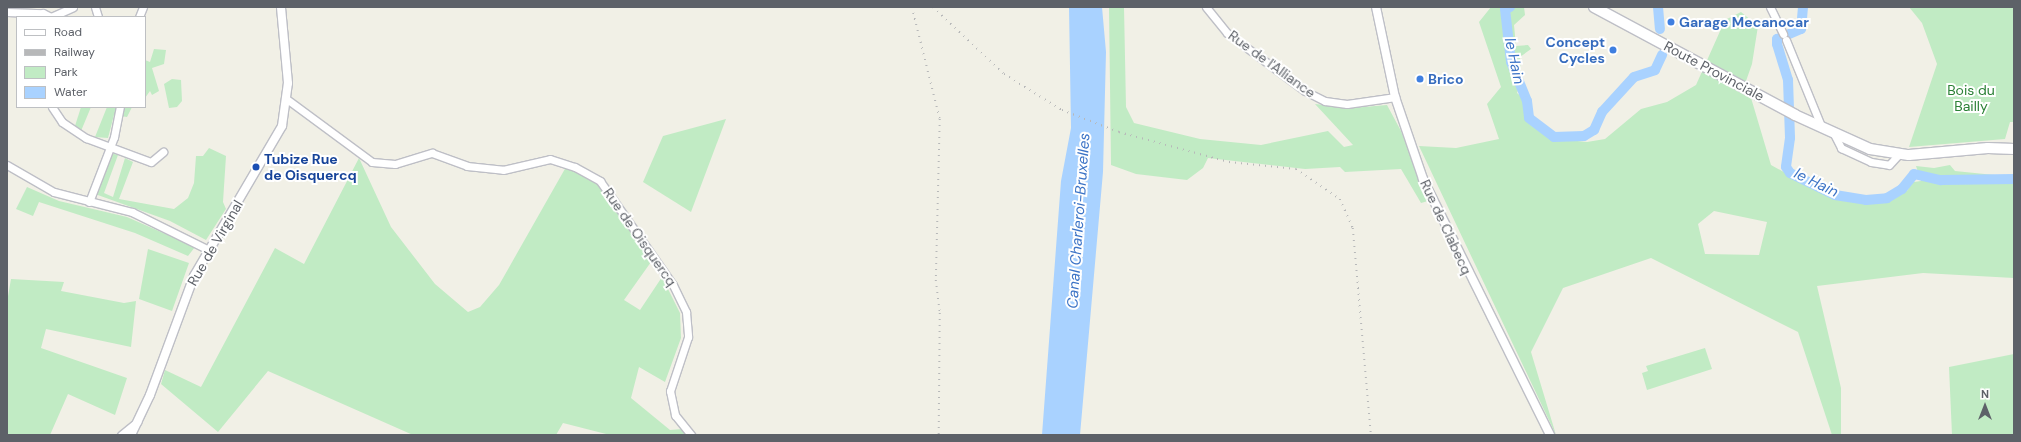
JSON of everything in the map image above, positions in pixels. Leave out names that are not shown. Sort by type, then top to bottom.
[{"type":"main road","name":"Route Provinciale","points":[[1594,7],[1782,108],[1834,134],[1870,149],[1898,155],[1922,155],[1988,148],[2014,149]]},
{"type":"street","points":[[52,16],[73,7]]},
{"type":"street","points":[[280,7],[288,100]]},
{"type":"street","name":"Rue de l'Alliance","points":[[1206,7],[1228,33],[1305,91],[1325,101],[1347,104],[1395,97]]},
{"type":"street","name":"Rue de Clabecq","points":[[1376,7],[1395,97],[1440,219],[1550,435]]},
{"type":"street","points":[[1770,7],[1822,128]]},
{"type":"street","points":[[7,12],[26,10],[43,13],[48,16]]},
{"type":"street","name":"Rue de Virginal","points":[[131,435],[187,292],[209,250],[276,140],[288,100]]},
{"type":"street","name":"Rue de Oisquercq","points":[[288,100],[372,162],[395,164],[432,153],[467,166],[503,170],[550,160],[575,167],[600,181],[673,285],[686,312],[688,337],[670,391],[675,415],[691,435]]},
{"type":"street","points":[[53,108],[74,132],[110,147],[151,162],[163,152]]},
{"type":"street","points":[[89,202],[110,147],[120,108]]},
{"type":"street","points":[[7,165],[54,192],[154,221],[209,250]]},
{"type":"street","points":[[121,435],[138,420]]},
{"type":"green space","points":[[1109,7],[1124,7],[1126,107],[1134,123],[1200,139],[1261,145],[1328,131],[1344,147],[1353,145],[1315,104],[1352,108],[1387,105],[1401,131],[1428,201],[1421,203],[1401,169],[1345,172],[1340,167],[1305,169],[1208,158],[1203,168],[1187,180],[1136,174],[1111,165]]},
{"type":"green space","points":[[1491,7],[1524,7],[1525,15],[1514,25],[1516,46],[1528,45],[1531,49],[1520,57],[1521,83],[1517,93],[1523,98],[1525,115],[1532,125],[1548,138],[1587,142],[1605,139],[1641,109],[1667,102],[1696,85],[1725,20],[1741,12],[1758,26],[1752,64],[1746,81],[1771,165],[1820,192],[1883,202],[1908,190],[1912,174],[1914,182],[1921,181],[1916,166],[1934,168],[1950,165],[1955,171],[2014,177],[2014,278],[1923,273],[1817,286],[1841,388],[1841,435],[1832,435],[1798,332],[1651,258],[1563,288],[1531,352],[1556,435],[1419,146],[1456,148],[1499,139],[1487,104],[1501,87],[1479,22]],"holes":[[[1714,211],[1767,222],[1759,255],[1705,254],[1698,224]]]},
{"type":"green space","name":"Bois du Bailly","points":[[1909,7],[2014,7],[2014,122],[2010,122],[2005,139],[1909,147],[1937,64],[1922,23]]},
{"type":"green space","points":[[154,49],[166,50],[164,64],[152,68],[159,91],[152,95],[150,91],[146,97],[146,60],[150,62]]},
{"type":"green space","points":[[172,79],[181,80],[182,101],[177,107],[169,108],[164,84]]},
{"type":"green space","points":[[81,108],[91,108],[81,131],[75,126]]},
{"type":"green space","points":[[107,108],[132,108],[127,117],[114,115],[108,138],[95,137]]},
{"type":"green space","points":[[726,119],[691,212],[643,182],[663,136]]},
{"type":"green space","points":[[209,148],[226,156],[223,202],[226,209],[206,240],[170,221],[95,194],[110,153],[118,155],[104,193],[113,197],[125,158],[133,162],[119,199],[174,209],[188,198],[194,183],[196,156],[203,156]]},
{"type":"green space","points":[[359,158],[391,227],[435,284],[468,312],[480,307],[499,285],[566,167],[604,186],[651,262],[624,300],[640,310],[662,277],[680,313],[681,338],[665,382],[639,367],[631,398],[670,430],[683,429],[687,435],[610,435],[563,423],[556,435],[413,435],[268,371],[218,432],[161,384],[165,370],[201,387],[275,248],[304,264]]},
{"type":"green space","points":[[27,187],[59,201],[127,217],[195,247],[188,256],[135,233],[39,202],[33,216],[16,209]]},
{"type":"green space","points":[[148,249],[189,263],[172,311],[139,299]]},
{"type":"green space","points":[[11,279],[64,282],[61,291],[124,303],[136,301],[131,347],[46,329],[41,348],[127,378],[115,415],[68,394],[50,435],[7,435],[7,302]]},
{"type":"green space","points":[[1705,348],[1712,369],[1647,390],[1642,373],[1648,371],[1646,366]]},
{"type":"green space","points":[[2014,354],[2014,435],[1952,435],[1949,367]]},
{"type":"water","name":"Canal Charleroi-Bruxelles","points":[[1069,7],[1102,7],[1106,52],[1103,172],[1080,435],[1042,435],[1061,181],[1071,128]]},
{"type":"waterway","name":"le Hain","points":[[1510,7],[1505,9],[1511,62],[1527,101],[1529,118],[1554,137],[1584,136],[1594,130],[1602,112],[1634,77],[1655,70],[1662,55]]},
{"type":"waterway","name":"le Hain","points":[[1658,7],[1660,29]]},
{"type":"waterway","name":"le Hain","points":[[1803,7],[1801,29],[1777,39],[1777,44],[1788,80],[1790,138],[1786,167],[1790,173],[1835,195],[1866,200],[1887,198],[1902,189],[1914,174],[1941,180],[2014,179]]},
{"type":"railway","points":[[912,7],[940,119],[936,280],[940,313],[939,435]]},
{"type":"railway","points":[[933,7],[1004,74],[1062,110],[1119,132],[1229,162],[1296,169],[1340,199],[1353,228],[1371,435]]},
{"type":"place","name":"Garage Mecanocar","points":[[1671,22]]},
{"type":"place","name":"Concept Cycles","points":[[1613,50]]},
{"type":"place","name":"Brico","points":[[1420,79]]},
{"type":"place","name":"Tubize Rue de Oisquercq","points":[[256,167]]}]
